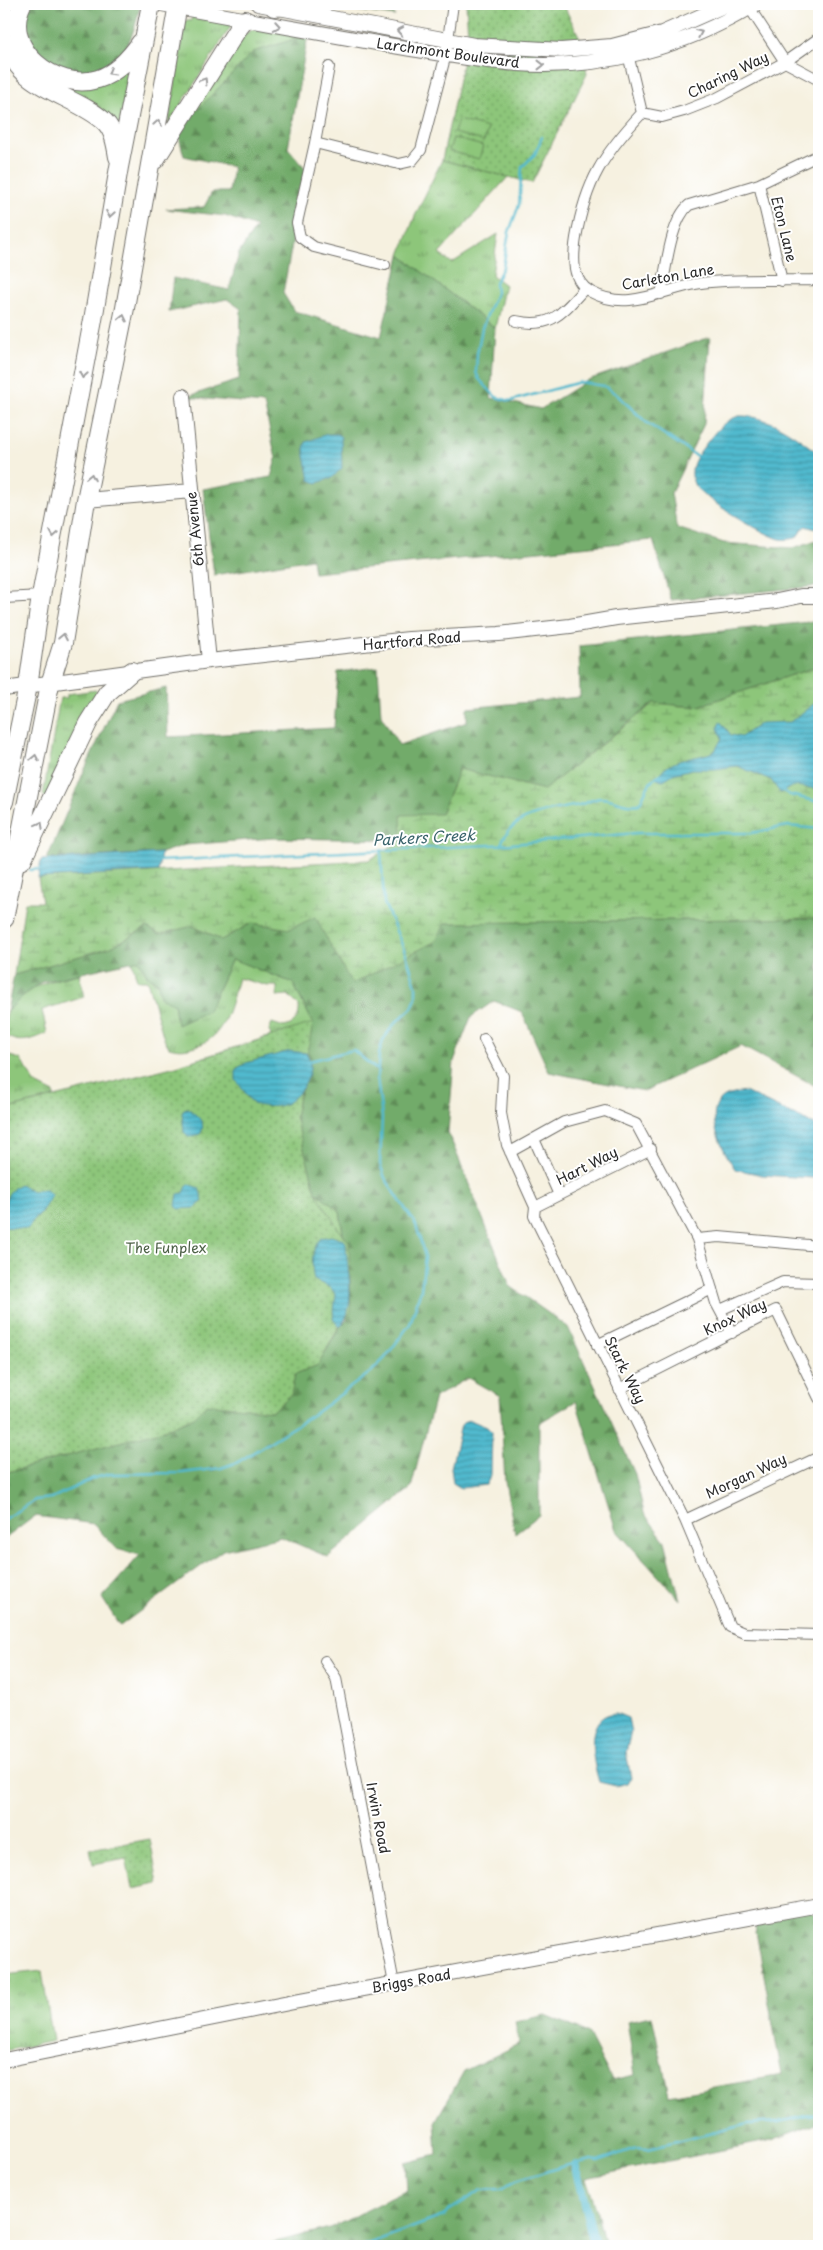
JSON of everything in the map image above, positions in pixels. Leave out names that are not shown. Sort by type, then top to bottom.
[{"type":"highway","points":[[22,4],[17,12],[15,24],[22,51],[43,71],[70,82],[98,79],[112,73],[124,64],[144,37]]},
{"type":"highway","points":[[4,802],[7,768],[28,686],[41,596],[93,320],[119,166],[151,4]]},
{"type":"highway","points":[[266,5],[304,4]]},
{"type":"highway","points":[[4,919],[50,684],[62,644],[86,500],[150,166],[172,5]]},
{"type":"highway","points":[[150,166],[236,30],[245,20]]},
{"type":"highway","points":[[4,24],[10,53],[21,69],[35,80],[106,122],[116,140],[119,166]]},
{"type":"highway","points":[[10,885],[88,723],[107,693],[132,671]]},
{"type":"street","points":[[315,143],[399,164],[412,161],[421,150],[446,54],[453,21],[454,4]]},
{"type":"street","name":"Larchmont Boulevard","points":[[172,5],[245,20],[479,60],[537,65],[588,63],[627,49],[728,4]]},
{"type":"street","name":"Larchmont Boulevard","points":[[266,5],[448,40],[504,48],[561,50],[627,49],[685,39],[751,5]]},
{"type":"street","points":[[751,5],[785,62],[819,80]]},
{"type":"street","name":"Charing Way","points":[[642,113],[662,117],[718,98],[785,62],[819,38]]},
{"type":"street","points":[[516,321],[534,325],[549,320],[565,309],[585,288],[577,275],[573,258],[578,225],[590,184],[596,170],[612,146],[642,113],[627,49]]},
{"type":"street","points":[[329,67],[297,224],[300,237],[314,247],[386,265]]},
{"type":"street","points":[[661,294],[677,223],[683,210],[689,206],[759,184],[819,155]]},
{"type":"street","name":"Eton Lane","points":[[759,184],[782,281]]},
{"type":"street","name":"Carleton Lane","points":[[585,288],[600,296],[619,301],[661,294],[700,283],[759,279],[782,281],[819,280]]},
{"type":"street","name":"6th Avenue","points":[[183,396],[209,661]]},
{"type":"street","points":[[86,500],[192,491]]},
{"type":"street","points":[[4,598],[41,596]]},
{"type":"street","name":"Hartford Road","points":[[4,690],[209,661],[410,639],[498,634],[570,626],[616,618],[777,601],[801,596],[819,596]]},
{"type":"street","name":"Stark Way","points":[[484,1039],[503,1076],[501,1114],[510,1152],[535,1207],[534,1216],[685,1520],[730,1627],[744,1634],[819,1636]]},
{"type":"street","points":[[510,1152],[564,1122],[605,1110],[636,1124],[697,1239],[712,1289],[720,1310],[732,1332]]},
{"type":"street","points":[[534,1139],[559,1195]]},
{"type":"street","name":"Hart Way","points":[[535,1207],[650,1149]]},
{"type":"street","points":[[697,1239],[719,1237],[819,1246]]},
{"type":"street","points":[[720,1310],[783,1282],[819,1283]]},
{"type":"street","points":[[597,1344],[712,1289]]},
{"type":"street","name":"Knox Way","points":[[619,1389],[776,1310],[819,1398]]},
{"type":"street","name":"Morgan Way","points":[[685,1520],[819,1457]]},
{"type":"street","name":"Irwin Road","points":[[325,1661],[336,1678],[394,1984]]},
{"type":"street","name":"Briggs Road","points":[[4,2060],[394,1984],[819,1905]]},
{"type":"green space","points":[[31,4],[129,4],[140,6],[131,36],[117,60],[107,68],[94,74],[79,76],[59,74],[35,60],[21,19]]},
{"type":"green space","points":[[327,4],[389,4],[395,16],[325,6]]},
{"type":"green space","points":[[466,4],[563,4],[582,42],[587,74],[532,183],[442,160],[468,36]]},
{"type":"green space","points":[[192,16],[233,23],[168,125],[186,20],[191,21]]},
{"type":"green space","points":[[257,28],[308,35],[180,128],[246,33]]},
{"type":"green space","points":[[308,35],[288,148],[306,169],[283,293],[294,311],[381,337],[400,255],[495,328],[491,398],[541,409],[588,380],[710,337],[704,424],[671,493],[677,528],[724,543],[793,548],[819,539],[819,586],[671,600],[653,540],[314,573],[312,559],[214,575],[203,489],[271,477],[276,459],[264,404],[186,397],[239,380],[241,309],[227,299],[169,312],[173,278],[229,290],[239,253],[256,227],[225,216],[166,209],[204,207],[212,192],[229,192],[233,167],[184,156],[180,141],[180,128],[253,52]]},
{"type":"green space","points":[[131,67],[118,134],[105,115],[66,88]]},
{"type":"green space","points":[[458,120],[488,128],[484,141],[454,133]]},
{"type":"green space","points":[[453,138],[483,146],[479,159],[449,151]]},
{"type":"green space","points":[[442,160],[508,177],[439,254],[452,263],[498,234],[492,275],[505,285],[495,328],[400,255],[415,216]]},
{"type":"green space","points":[[819,621],[819,666],[696,707],[653,703],[544,790],[459,769],[441,814],[402,840],[273,838],[185,845],[161,853],[47,859],[84,771],[117,700],[166,688],[168,737],[334,728],[338,672],[378,667],[381,715],[399,745],[467,722],[467,708],[580,697],[579,646]]},
{"type":"green space","points":[[819,666],[819,918],[445,923],[436,941],[352,984],[315,917],[290,929],[252,923],[221,940],[193,926],[159,934],[147,927],[111,947],[14,975],[25,902],[42,902],[38,878],[369,860],[402,840],[401,815],[441,814],[459,769],[544,790],[654,703],[696,707]]},
{"type":"green space","points":[[96,690],[97,693],[47,798],[43,795],[60,698],[67,698],[67,694]]},
{"type":"green space","points":[[315,916],[445,923],[819,918],[819,1088],[741,1046],[644,1091],[549,1072],[522,1012],[494,1001],[471,1017],[454,1061],[448,1132],[510,1286],[568,1327],[635,1474],[644,1513],[665,1541],[680,1600],[616,1530],[576,1401],[539,1423],[539,1515],[515,1534],[505,1482],[500,1396],[468,1378],[435,1397],[411,1488],[328,1557],[281,1537],[223,1550],[120,1626],[102,1598],[140,1555],[116,1549],[94,1524],[35,1516],[6,1538],[4,1546],[4,1473],[164,1430],[194,1417],[207,1404],[272,1411],[291,1395],[295,1374],[318,1365],[340,1327],[347,1320],[344,1240],[340,1211],[316,1192],[295,1117],[305,1080],[306,1053],[313,1023],[293,983],[232,959],[208,1011],[177,1025],[174,1004],[160,997],[158,982],[148,977],[139,960],[42,982],[25,994],[7,1012],[14,975],[111,947],[147,927],[159,934],[193,926],[221,940],[252,923],[290,929]]},
{"type":"green space","points":[[232,959],[293,983],[313,1023],[296,1095],[302,1088],[295,1117],[316,1191],[340,1211],[344,1240],[334,1322],[340,1327],[318,1365],[182,1064],[271,1036],[269,1030],[272,1023],[284,1027],[291,1024],[298,1017],[299,1006],[288,995],[277,996],[277,986],[268,986],[238,978],[225,1019],[214,1035],[206,1042],[192,1047],[180,1049],[169,1047],[164,1039],[147,980],[137,980],[132,961],[139,960],[148,977],[208,1011]]},
{"type":"green space","points":[[79,974],[84,997],[42,1010],[47,1033],[30,1040],[19,1041],[8,1037],[4,1033],[8,1011],[22,996],[39,985]]},
{"type":"green space","name":"The Funplex","points":[[313,1023],[295,1117],[316,1192],[337,1227],[349,1242],[351,1311],[338,1329],[318,1365],[295,1374],[291,1395],[272,1411],[207,1404],[194,1417],[164,1430],[4,1473],[4,1110],[176,1066]]},
{"type":"green space","points":[[10,1056],[20,1059],[36,1084],[54,1093],[54,1097],[11,1108],[4,1127],[4,1057]]},
{"type":"green space","points":[[150,1839],[158,1884],[132,1889],[126,1858],[93,1864],[90,1850]]},
{"type":"green space","points":[[819,1903],[819,2122],[772,2140],[586,2178],[596,2208],[605,2246],[260,2246],[333,2227],[407,2190],[405,2163],[437,2155],[435,2122],[464,2071],[519,2044],[515,2022],[545,2015],[588,2033],[612,2080],[635,2075],[627,2021],[652,2016],[669,2095],[782,2075],[753,1915]]},
{"type":"green space","points":[[42,1971],[53,2041],[4,2051],[4,1975]]},
{"type":"water","points":[[739,416],[761,419],[772,423],[792,434],[819,454],[819,530],[805,526],[796,538],[782,539],[772,536],[719,506],[698,490],[692,478],[694,463],[712,436],[729,421]]},
{"type":"water","points":[[327,434],[338,434],[341,437],[342,468],[332,478],[317,483],[310,480],[304,448],[306,442]]},
{"type":"water","points":[[819,700],[819,789],[794,786],[780,793],[771,780],[737,766],[715,769],[692,769],[673,774],[662,781],[657,779],[668,766],[675,762],[715,751],[722,738],[718,728],[720,721],[731,735],[741,737],[761,723],[790,722]]},
{"type":"water","points":[[161,853],[158,871],[38,878],[41,860]]},
{"type":"water","points":[[290,1051],[306,1053],[309,1059],[309,1073],[303,1087],[293,1099],[284,1105],[261,1106],[253,1104],[236,1080],[236,1069],[246,1063]]},
{"type":"water","points":[[745,1092],[819,1127],[819,1174],[813,1178],[762,1175],[735,1169],[725,1152],[716,1130],[715,1109],[720,1101],[729,1095]]},
{"type":"water","points":[[188,1108],[200,1120],[203,1126],[200,1134],[189,1137],[184,1132],[182,1113],[184,1109]]},
{"type":"water","points":[[20,1184],[32,1191],[45,1189],[52,1195],[28,1229],[4,1227],[5,1202],[10,1192]]},
{"type":"water","points":[[188,1184],[199,1188],[203,1201],[195,1208],[178,1209],[176,1205],[178,1194],[184,1193]]},
{"type":"water","points":[[331,1236],[344,1240],[346,1243],[350,1298],[349,1309],[340,1327],[333,1319],[336,1295],[331,1288],[314,1280],[312,1269],[315,1247],[321,1238]]},
{"type":"water","points":[[470,1420],[487,1427],[492,1432],[491,1475],[486,1485],[461,1488],[453,1483],[451,1468],[461,1425],[465,1421]]},
{"type":"water","points":[[616,1713],[628,1718],[631,1732],[626,1752],[631,1778],[628,1783],[616,1786],[599,1782],[594,1762],[592,1740],[598,1721]]},
{"type":"waterway","points":[[542,137],[535,154],[522,167],[519,205],[509,232],[503,267],[495,283],[496,293],[482,328],[477,354],[476,372],[479,379],[496,397],[510,401],[580,382],[604,386],[616,394],[647,423],[698,457]]},
{"type":"waterway","points":[[501,845],[513,826],[534,815],[601,798],[634,805],[639,804],[650,783],[661,774]]},
{"type":"waterway","points":[[783,791],[790,795],[819,802]]},
{"type":"waterway","name":"Parkers Creek","points":[[158,861],[511,844],[637,833],[751,833],[788,826],[819,829]]},
{"type":"waterway","points":[[4,1519],[35,1500],[52,1498],[94,1478],[110,1474],[182,1473],[221,1468],[238,1462],[314,1414],[371,1372],[385,1358],[410,1324],[421,1290],[425,1257],[416,1225],[385,1178],[380,1164],[382,1117],[377,1078],[379,1054],[383,1040],[394,1024],[412,1008],[416,998],[416,986],[406,954],[384,903],[381,850]]},
{"type":"waterway","name":"Parkers Creek","points":[[30,870],[40,869]]},
{"type":"waterway","points":[[309,1061],[353,1050],[378,1071]]},
{"type":"waterway","points":[[362,2246],[446,2215],[450,2210],[482,2190],[501,2189],[516,2181],[564,2166],[591,2160],[598,2161],[636,2148],[648,2149],[748,2124],[779,2122],[819,2113]]},
{"type":"waterway","points":[[575,2165],[595,2246]]}]
